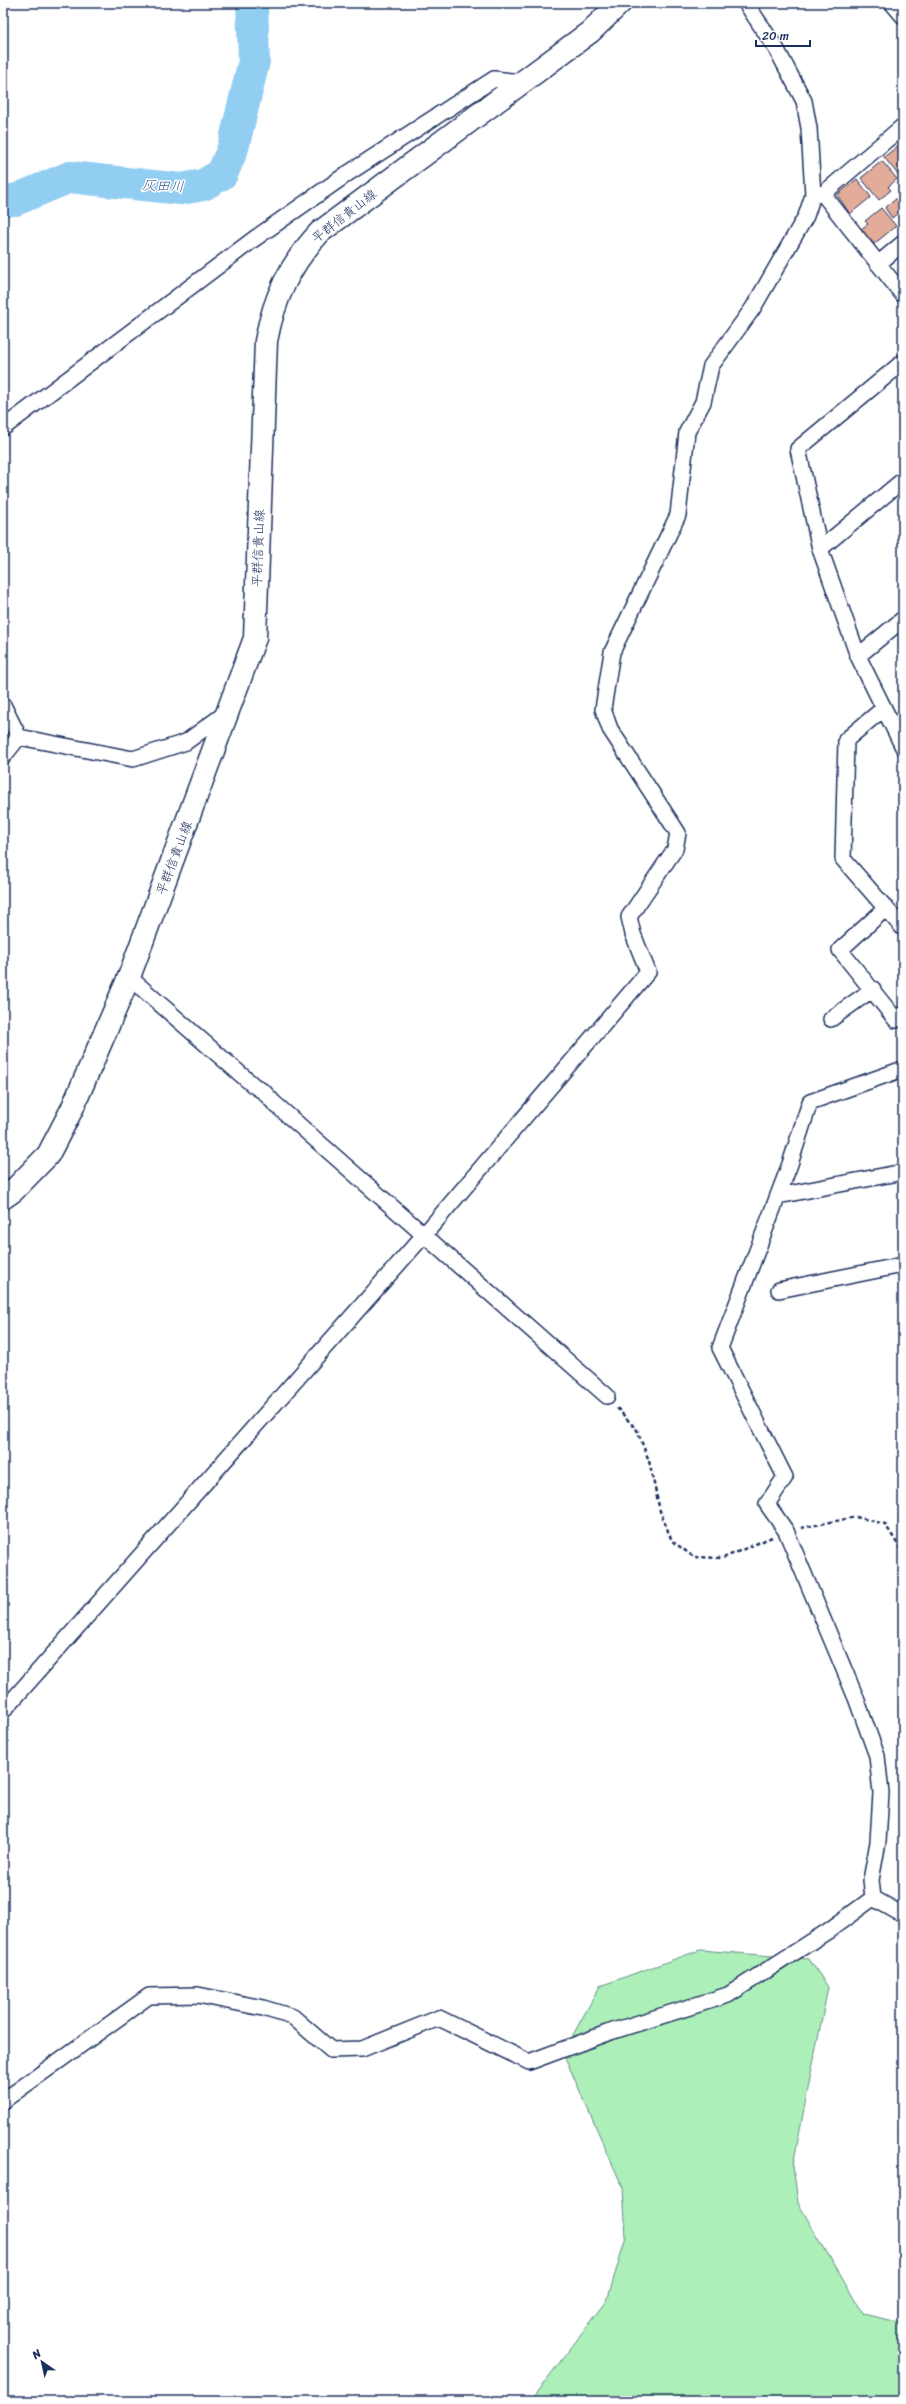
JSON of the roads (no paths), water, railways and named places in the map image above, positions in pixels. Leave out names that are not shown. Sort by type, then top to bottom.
[{"type":"main road","name":"平群信貴山線","points":[[3,1198],[13,1191],[48,1155],[72,1109],[129,977],[255,638],[266,341],[272,315],[283,283],[306,248],[320,232],[590,32],[620,3]]},
{"type":"street","points":[[746,3],[777,50],[804,101],[818,194],[903,295]]},
{"type":"street","points":[[892,3],[903,16]]},
{"type":"street","points":[[3,428],[254,239],[347,174],[494,79],[521,82]]},
{"type":"street","points":[[3,1711],[424,1235],[648,972],[633,934],[629,917],[675,849],[678,833],[610,729],[603,709],[612,652],[678,515],[687,432],[703,402],[711,366],[753,308],[818,194],[903,126]]},
{"type":"street","points":[[878,264],[903,243]]},
{"type":"street","points":[[903,362],[798,449],[820,549],[858,656],[903,747]]},
{"type":"street","points":[[820,549],[903,480]]},
{"type":"street","points":[[858,656],[903,619]]},
{"type":"street","points":[[3,705],[19,737]]},
{"type":"street","points":[[884,708],[846,740],[843,859],[903,928]]},
{"type":"street","points":[[19,737],[133,759],[186,742],[229,711]]},
{"type":"street","points":[[3,757],[19,737]]},
{"type":"street","points":[[885,908],[840,950],[873,989],[896,1020],[903,1014]]},
{"type":"street","points":[[129,977],[264,1092],[274,1103],[607,1396]]},
{"type":"street","points":[[831,1019],[873,989]]},
{"type":"street","points":[[873,1898],[871,1880],[878,1842],[881,1792],[877,1756],[856,1698],[786,1531],[767,1504],[785,1477],[720,1348],[778,1196],[810,1102],[903,1069]]},
{"type":"street","points":[[778,1196],[903,1172]]},
{"type":"street","points":[[779,1290],[903,1265]]},
{"type":"street","points":[[873,1898],[903,1915]]},
{"type":"street","points":[[3,2100],[149,1996],[198,1995],[293,2017],[331,2050],[362,2050],[438,2018],[529,2062],[607,2033],[728,1995],[828,1931],[873,1898]]},
{"type":"waterway","name":"灰田川","points":[[3,200],[15,200],[70,177],[181,189],[203,185],[222,174],[233,148],[254,61],[252,3]]}]
